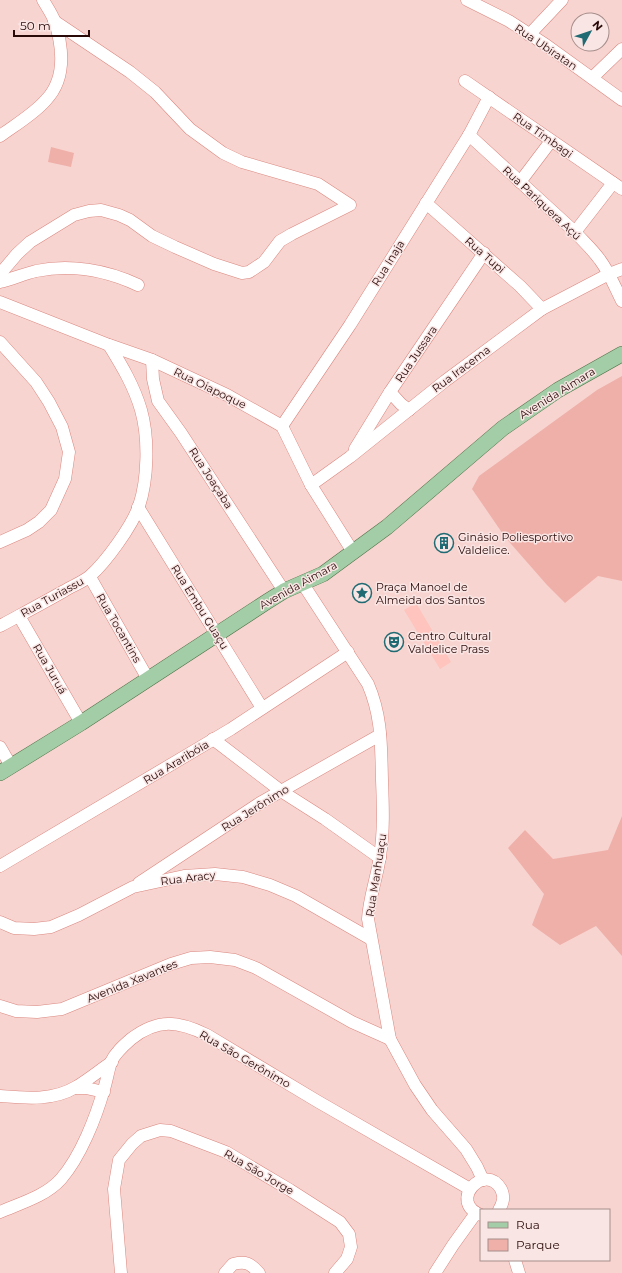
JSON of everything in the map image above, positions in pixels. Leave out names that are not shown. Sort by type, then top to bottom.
[{"type":"main road","name":"Avenida Aimara","points":[[5,769],[81,723],[284,591],[323,574],[386,526],[503,428],[558,390],[622,354]]},
{"type":"street","points":[[0,136],[46,100],[57,86],[62,64],[60,42],[54,21],[43,0]]},
{"type":"street","name":"Rua Ubiratan","points":[[467,0],[509,21],[546,45],[622,100]]},
{"type":"street","points":[[529,35],[562,0]]},
{"type":"street","points":[[0,274],[17,254],[30,242],[74,215],[89,211],[101,210],[130,220],[152,236],[214,264],[242,273],[248,272],[257,268],[264,262],[280,241],[350,204],[318,184],[242,162],[222,153],[190,129],[155,92],[130,72],[54,21]]},
{"type":"street","points":[[592,78],[622,49]]},
{"type":"street","name":"Rua Timbagi","points":[[466,81],[617,186]]},
{"type":"street","name":"Rua Inaja","points":[[282,426],[350,325],[469,136],[489,97]]},
{"type":"street","name":"Rua Pariquera Açú","points":[[469,136],[575,232],[600,260],[609,274],[622,301]]},
{"type":"street","points":[[520,182],[551,141]]},
{"type":"street","points":[[575,232],[617,186]]},
{"type":"street","name":"Rua Tupi","points":[[426,203],[484,253],[520,286],[542,309]]},
{"type":"street","name":"Rua Jussara","points":[[350,457],[390,392],[484,253]]},
{"type":"street","points":[[0,282],[34,271],[54,268],[78,268],[121,277],[138,285]]},
{"type":"street","name":"Rua Iracema","points":[[311,485],[350,457],[445,381],[542,309],[609,274],[622,269]]},
{"type":"street","name":"Rua Oiapoque","points":[[0,302],[109,345],[152,360],[227,395],[282,426]]},
{"type":"street","points":[[0,342],[36,382],[50,402],[62,427],[69,452],[65,479],[51,510],[28,530],[0,542]]},
{"type":"street","name":"Rua Turiassu","points":[[0,626],[90,577],[124,534],[138,507],[144,484],[146,460],[144,427],[141,410],[127,374],[109,345]]},
{"type":"street","name":"Rua Joaçaba","points":[[152,360],[153,379],[158,401],[181,433],[284,591]]},
{"type":"street","points":[[390,392],[409,410]]},
{"type":"street","points":[[141,410],[158,401]]},
{"type":"street","points":[[282,426],[311,485],[353,552]]},
{"type":"street","name":"Rua Embu Guaçu","points":[[138,507],[262,708]]},
{"type":"street","name":"Rua Tocantins","points":[[90,577],[148,679]]},
{"type":"street","name":"Rua Manhuaçu","points":[[303,584],[368,684],[379,719],[384,816],[380,858],[369,906],[368,919],[390,1039],[415,1085],[432,1110],[466,1149],[484,1180]]},
{"type":"street","name":"Rua Juruá","points":[[19,616],[81,723]]},
{"type":"street","name":"Rua Araribóia","points":[[0,866],[213,739],[348,652]]},
{"type":"street","name":"Rua Jerônimo","points":[[132,887],[260,803],[380,735]]},
{"type":"street","points":[[213,739],[281,791],[325,819],[380,858]]},
{"type":"street","points":[[0,748],[5,769]]},
{"type":"street","name":"Rua Aracy","points":[[0,922],[14,928],[34,929],[51,927],[79,915],[132,887],[184,876],[215,874],[243,877],[270,885],[296,896],[371,939]]},
{"type":"street","name":"Avenida Xavantes","points":[[0,1006],[16,1010],[37,1012],[62,1009],[171,964],[191,958],[210,957],[235,960],[256,968],[352,1022],[390,1039]]},
{"type":"street","name":"Rua São Gerônimo","points":[[0,1212],[48,1190],[60,1180],[81,1149],[104,1092],[112,1062],[118,1051],[138,1033],[152,1026],[170,1024],[189,1027],[207,1035],[324,1105],[470,1189]]},
{"type":"street","points":[[0,1096],[32,1098],[62,1093],[76,1088],[112,1062]]},
{"type":"street","points":[[76,1088],[86,1088],[104,1092]]},
{"type":"street","name":"Rua São Jorge","points":[[121,1273],[114,1189],[119,1160],[132,1144],[141,1136],[160,1130],[171,1131],[226,1152],[340,1222],[349,1234],[351,1247],[347,1259],[335,1273]]},
{"type":"street","points":[[436,1273],[454,1245],[479,1214],[469,1205],[468,1200],[470,1189],[477,1182],[484,1180],[490,1181],[500,1187],[503,1199],[500,1209]]},
{"type":"street","points":[[515,1261],[519,1273]]},
{"type":"street","points":[[225,1273],[233,1264],[243,1262],[253,1266],[259,1273]]},
{"type":"shaded area","points":[[416,603],[451,662],[440,669],[404,610]]},
{"type":"green space","points":[[51,147],[74,153],[71,167],[48,162]]},
{"type":"green space","points":[[622,376],[622,581],[598,576],[565,603],[547,585],[505,537],[472,489],[479,476],[597,390]]},
{"type":"green space","points":[[622,816],[622,956],[596,926],[560,945],[532,925],[544,894],[508,848],[525,830],[553,859],[608,850]]},
{"type":"place","name":"Ginásio Poliesportivo Valdelice.","points":[[444,543]]},
{"type":"place","name":"Praça Manoel de Almeida dos Santos","points":[[362,593]]},
{"type":"place","name":"Centro Cultural Valdelice Prass","points":[[394,642]]}]
